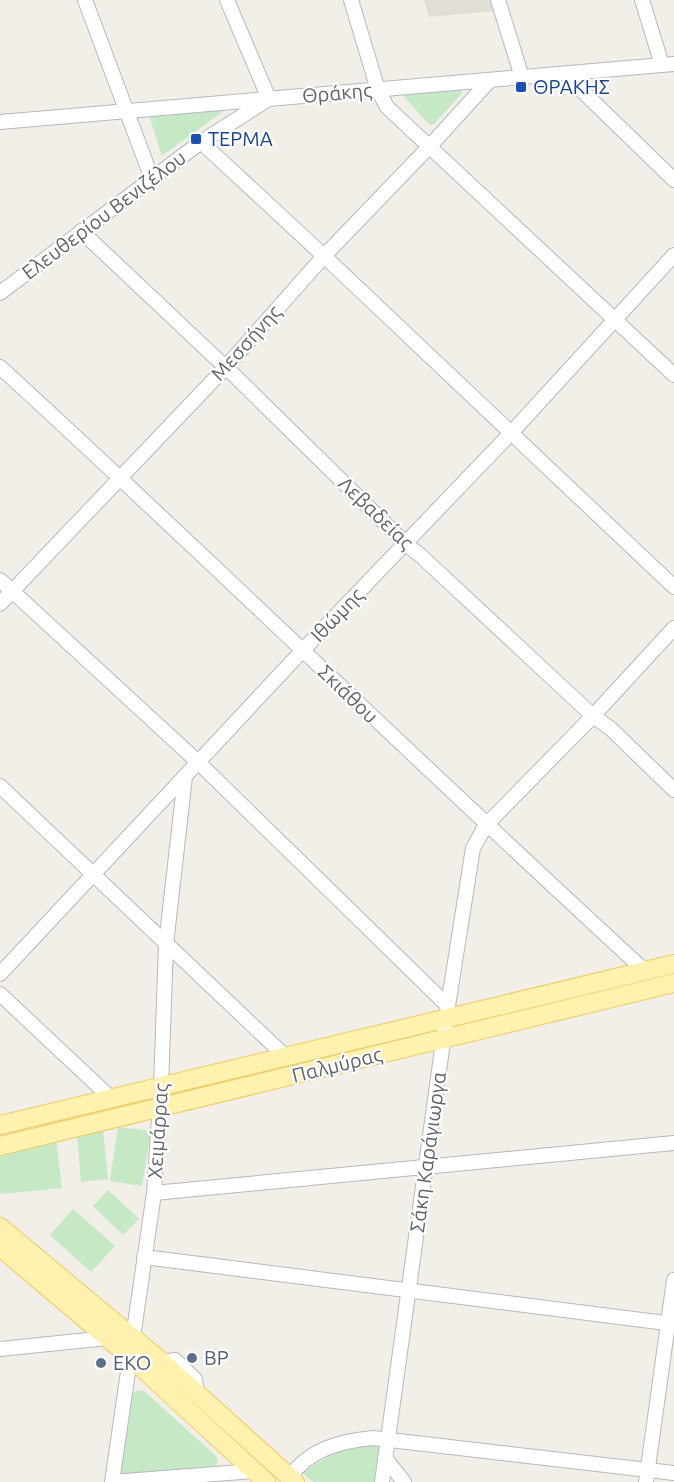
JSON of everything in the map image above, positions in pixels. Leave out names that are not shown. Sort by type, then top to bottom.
[{"type":"main road","name":"Παλμύρας","points":[[0,1125],[286,1057],[447,1012],[674,964]]},
{"type":"main road","name":"Παλμύρας","points":[[0,1146],[674,983]]},
{"type":"main road","points":[[0,1227],[162,1362],[292,1480]]},
{"type":"main road","points":[[0,1247],[130,1358],[260,1476]]},
{"type":"street","points":[[86,0],[152,178]]},
{"type":"street","points":[[227,0],[269,99]]},
{"type":"street","points":[[351,0],[378,90],[387,107],[674,375]]},
{"type":"street","points":[[498,0],[522,77]]},
{"type":"street","points":[[642,0],[668,65]]},
{"type":"street","name":"Θράκης","points":[[0,122],[668,65]]},
{"type":"street","points":[[568,74],[575,84],[674,180]]},
{"type":"street","name":"Μεσσήνης","points":[[0,604],[225,368],[324,256],[490,80]]},
{"type":"street","name":"Ελευθερίου Βενιζέλου","points":[[0,293],[201,142],[269,99]]},
{"type":"street","points":[[201,142],[674,587]]},
{"type":"street","name":"Λεβαδείας","points":[[81,231],[237,378],[406,544],[593,716],[610,728],[674,790]]},
{"type":"street","name":"Ιθώμης","points":[[0,974],[302,651],[511,433],[674,255]]},
{"type":"street","name":"Σκιάθου","points":[[0,367],[486,825],[645,971]]},
{"type":"street","points":[[0,580],[199,763],[447,1012]]},
{"type":"street","name":"Σάκη Καράγιωργα","points":[[382,1482],[447,1012],[473,848],[486,825],[593,716],[674,628]]},
{"type":"street","name":"Χειμάρρας","points":[[112,1482],[154,1193],[161,1087],[166,944],[185,777]]},
{"type":"street","points":[[0,786],[286,1057]]},
{"type":"street","points":[[0,994],[112,1099]]},
{"type":"street","points":[[154,1193],[674,1143]]},
{"type":"street","points":[[144,1257],[671,1323]]},
{"type":"street","points":[[647,1476],[671,1323],[674,1280]]},
{"type":"street","points":[[0,1349],[107,1338]]},
{"type":"street","points":[[292,1480],[297,1466],[330,1446],[353,1440],[387,1438],[647,1476],[674,1473]]},
{"type":"street","points":[[386,1458],[404,1482]]},
{"type":"street","points":[[112,1482],[260,1476]]},
{"type":"shaded area","points":[[424,0],[491,0],[494,11],[429,17]]},
{"type":"green space","points":[[460,89],[462,93],[434,124],[430,125],[404,97],[406,94]]},
{"type":"green space","points":[[230,106],[162,156],[148,112]]},
{"type":"green space","points":[[118,1127],[151,1131],[142,1186],[110,1181]]},
{"type":"green space","points":[[103,1131],[108,1179],[81,1182],[77,1134]]},
{"type":"green space","points":[[56,1139],[62,1188],[0,1194],[0,1153]]},
{"type":"green space","points":[[108,1190],[139,1219],[123,1235],[93,1206]]},
{"type":"green space","points":[[73,1209],[115,1246],[91,1272],[50,1235]]},
{"type":"green space","points":[[137,1390],[144,1391],[217,1457],[218,1462],[215,1466],[123,1477],[119,1471],[132,1394]]},
{"type":"green space","points":[[379,1444],[374,1482],[313,1482],[303,1473],[339,1452]]},
{"type":"place","name":"ΘΡΑΚΗΣ","points":[[521,87]]},
{"type":"place","name":"TΕΡΜΑ","points":[[196,139]]},
{"type":"place","name":"BP","points":[[192,1358]]},
{"type":"place","name":"EKO","points":[[101,1363]]}]
